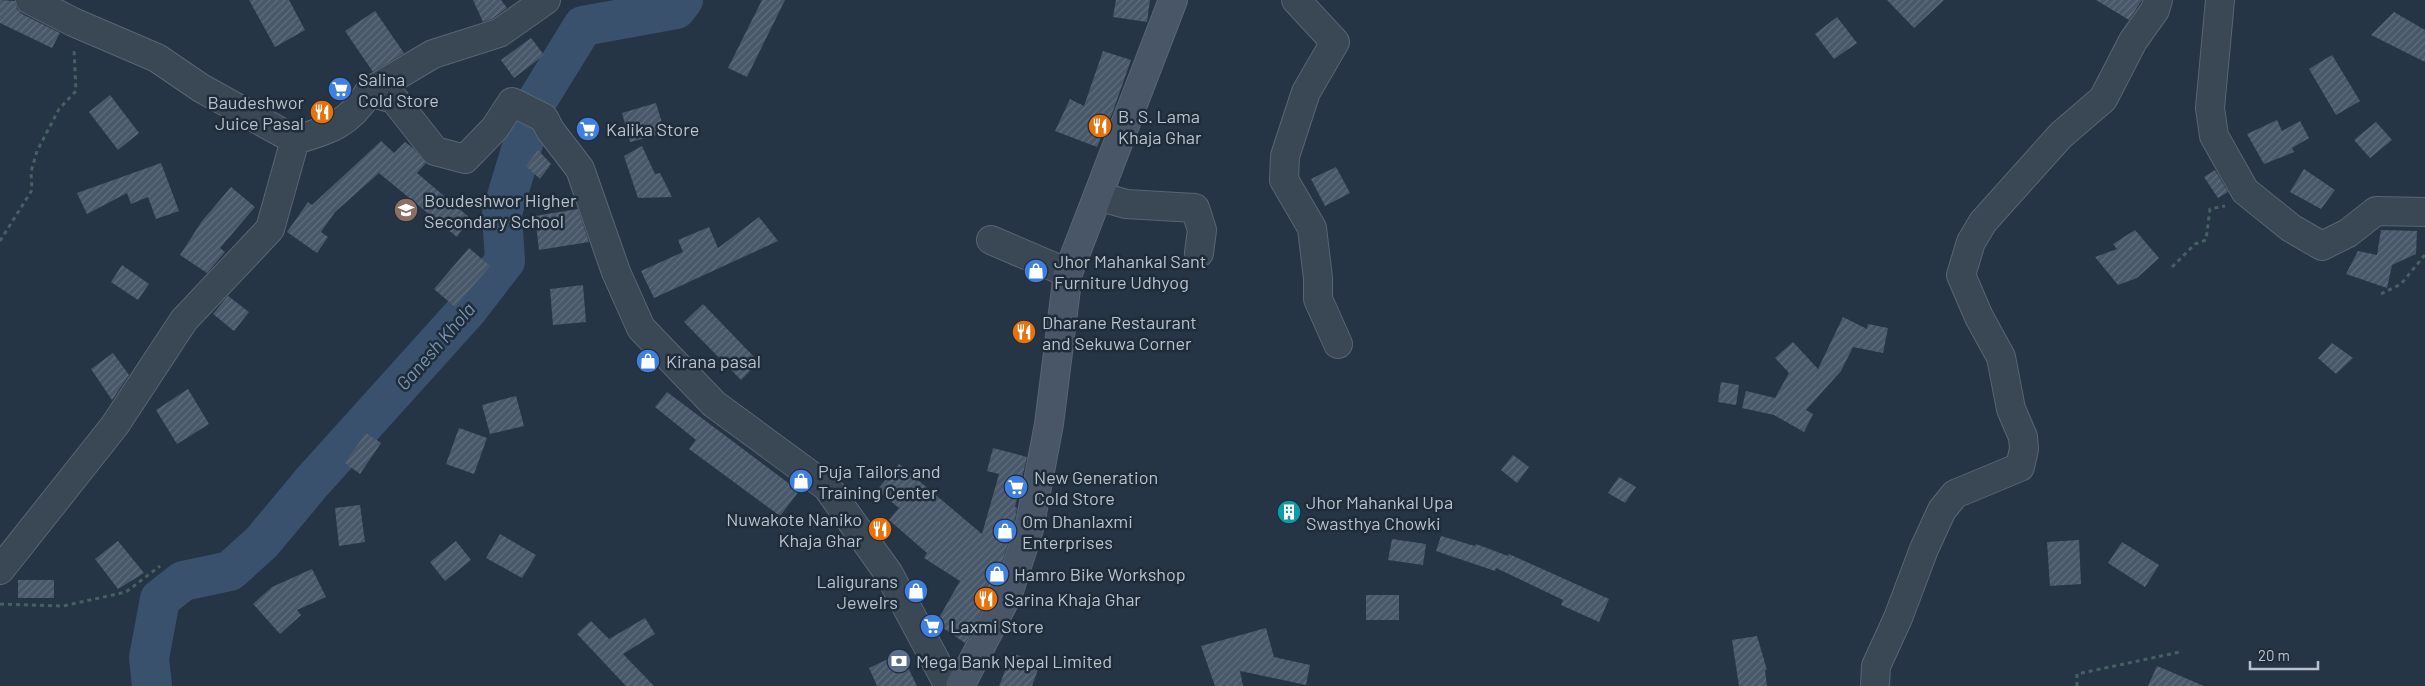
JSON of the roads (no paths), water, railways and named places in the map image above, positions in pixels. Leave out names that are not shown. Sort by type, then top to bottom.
[{"type":"main road","points":[[960,686],[1008,594],[1029,529],[1049,424],[1068,273],[1172,0]]},
{"type":"street","points":[[30,0],[73,22],[157,58],[201,88],[295,140],[329,130],[357,111],[369,92],[434,54],[499,33],[546,0]]},
{"type":"street","points":[[1296,0],[1335,42],[1306,92],[1286,156],[1284,180],[1312,228],[1318,278],[1318,299],[1338,344]]},
{"type":"street","points":[[1875,686],[1876,666],[1898,618],[1924,549],[1942,510],[1955,494],[2020,467],[2024,449],[2023,437],[2011,409],[2001,357],[1979,317],[1961,275],[1971,242],[1983,222],[2061,135],[2103,99],[2133,41],[2155,10],[2158,0]]},
{"type":"street","points":[[2220,0],[2210,108],[2214,136],[2245,191],[2291,228],[2322,246],[2348,233],[2376,211],[2425,212]]},
{"type":"street","points":[[369,92],[394,99],[435,151],[465,159],[495,128],[512,102],[544,118],[550,130],[580,170],[616,272],[641,328],[714,404],[827,487],[889,574],[949,686]]},
{"type":"street","points":[[0,570],[115,425],[184,320],[270,229],[295,140]]},
{"type":"street","points":[[1098,196],[1126,204],[1195,208],[1202,230],[1199,254]]},
{"type":"street","points":[[991,240],[1068,273]]},
{"type":"waterway","name":"Ganesh Khola","points":[[152,686],[149,658],[160,599],[183,581],[230,571],[262,542],[312,482],[468,309],[505,261],[502,213],[535,104],[583,26],[676,9],[683,0]]},
{"type":"place","name":"Salina Cold Store","points":[[340,89]]},
{"type":"place","name":"Baudeshwor Juice Pasal","points":[[322,112]]},
{"type":"place","name":"B. S. Lama Khaja Ghar","points":[[1100,126]]},
{"type":"place","name":"Kalika Store","points":[[588,129]]},
{"type":"place","name":"Boudeshwor Higher Secondary School","points":[[406,210]]},
{"type":"place","name":"Jhor Mahankal Sant Furniture Udhyog","points":[[1036,271]]},
{"type":"place","name":"Dharane Restaurant and Sekuwa Corner","points":[[1024,332]]},
{"type":"place","name":"Kirana pasal","points":[[648,361]]},
{"type":"place","name":"Puja Tailors and Training Center","points":[[801,481]]},
{"type":"place","name":"New Generation Cold Store","points":[[1016,487]]},
{"type":"place","name":"Jhor Mahankal Upa Swasthya Chowki","points":[[1289,512]]},
{"type":"place","name":"Nuwakote Naniko Khaja Ghar","points":[[880,529]]},
{"type":"place","name":"Om Dhanlaxmi Enterprises","points":[[1005,531]]},
{"type":"place","name":"Hamro Bike Workshop","points":[[997,574]]},
{"type":"place","name":"Laligurans Jewelrs","points":[[916,591]]},
{"type":"place","name":"Sarina Khaja Ghar","points":[[986,599]]},
{"type":"place","name":"Laxmi Store","points":[[932,626]]},
{"type":"place","name":"Mega Bank Nepal Limited","points":[[899,661]]}]
